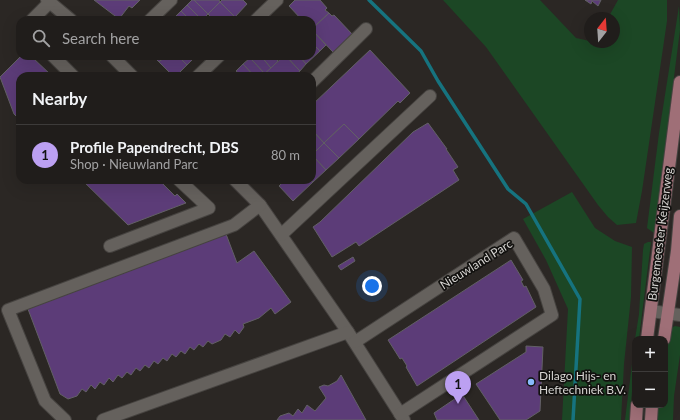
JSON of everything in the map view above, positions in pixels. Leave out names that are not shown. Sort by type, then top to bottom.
[{"type":"main road","name":"Burgemeester Keijzerweg","points":[[647,336],[680,82]]},
{"type":"main road","name":"Burgemeester Keijzerweg","points":[[665,336],[674,315],[680,216]]},
{"type":"main road","points":[[636,420],[637,408]]},
{"type":"main road","points":[[651,420],[652,408]]},
{"type":"street","points":[[154,16],[171,0]]},
{"type":"street","points":[[260,16],[277,0]]},
{"type":"street","points":[[36,16],[49,1],[66,16]]},
{"type":"street","points":[[316,78],[366,30]]},
{"type":"street","points":[[57,60],[69,72]]},
{"type":"street","points":[[116,60],[128,72]]},
{"type":"street","points":[[202,72],[215,60]]},
{"type":"street","points":[[281,235],[430,96]]},
{"type":"street","points":[[110,246],[209,208],[184,184]]},
{"type":"street","name":"Nieuwland Parc","points":[[239,184],[260,205],[281,235],[352,337],[402,417],[552,315],[544,289],[514,238],[352,337]]},
{"type":"street","points":[[65,420],[45,401],[8,310],[234,225],[260,205]]},
{"type":"street","points":[[651,311],[674,315]]},
{"type":"street","points":[[102,420],[352,337]]},
{"type":"green space","points":[[443,0],[540,0],[576,38],[584,40],[584,48],[620,48],[620,12],[611,12],[618,0],[667,0],[667,21],[636,223],[617,225],[608,217],[486,47]]},
{"type":"green space","points":[[679,6],[680,30],[654,233],[647,228],[659,133]]},
{"type":"green space","points":[[572,192],[595,228],[615,241],[632,247],[631,297],[624,364],[621,420],[562,420],[568,309],[546,260],[523,219]]},
{"type":"green space","points":[[651,242],[639,336],[635,336],[639,314],[644,244]]},
{"type":"green space","points":[[675,326],[680,327],[680,355],[674,396],[673,420],[654,420],[656,408],[668,408],[667,336],[671,328]]},
{"type":"green space","points":[[632,364],[632,392],[629,420],[625,420]]},
{"type":"building","points":[[94,0],[140,0],[132,8],[129,6],[121,16],[115,16]]},
{"type":"building","points":[[194,0],[208,14],[206,16],[198,16],[187,5]]},
{"type":"building","points":[[194,0],[219,0],[220,2],[208,14]]},
{"type":"building","points":[[222,0],[243,0],[247,4],[236,16],[234,16],[220,2]]},
{"type":"building","points":[[295,0],[320,0],[327,8],[325,10],[329,13],[316,25],[316,16],[298,16],[289,6]]},
{"type":"building","points":[[585,0],[601,0],[598,6],[592,1],[591,4]]},
{"type":"building","points":[[220,2],[234,16],[210,16],[208,14]]},
{"type":"building","points":[[187,5],[198,16],[186,16],[181,11]]},
{"type":"building","points":[[181,11],[186,16],[176,16]]},
{"type":"building","points":[[329,13],[332,16],[334,15],[353,35],[334,53],[316,34],[316,25]]},
{"type":"building","points":[[316,34],[326,45],[320,51],[316,47]]},
{"type":"building","points":[[316,47],[320,51],[316,55]]},
{"type":"building","points":[[370,50],[410,93],[400,103],[398,101],[359,139],[344,124],[324,143],[316,134],[316,101]]},
{"type":"building","points":[[17,60],[35,60],[48,72],[16,72],[16,116],[0,77]]},
{"type":"building","points":[[161,60],[182,60],[187,65],[180,72],[169,72],[159,62]]},
{"type":"building","points":[[182,60],[192,60],[187,65]]},
{"type":"building","points":[[248,60],[252,60],[263,72],[250,72],[243,64]]},
{"type":"building","points":[[252,60],[264,60],[271,68],[267,72],[263,72]]},
{"type":"building","points":[[264,60],[278,61],[271,68]]},
{"type":"building","points":[[280,60],[290,60],[300,71],[299,72],[266,72]]},
{"type":"building","points":[[290,60],[302,60],[306,64],[300,71]]},
{"type":"building","points":[[302,60],[310,60],[306,64]]},
{"type":"building","points":[[243,64],[250,72],[237,72],[236,71]]},
{"type":"building","points":[[428,123],[458,167],[453,170],[459,180],[359,246],[356,242],[332,257],[313,227],[413,132]]},
{"type":"building","points":[[344,124],[359,139],[339,158],[324,143]]},
{"type":"building","points":[[316,134],[324,143],[316,151]]},
{"type":"building","points":[[324,143],[339,158],[326,170],[316,159],[316,151]]},
{"type":"building","points":[[316,159],[326,170],[316,179]]},
{"type":"building","points":[[86,184],[163,184],[175,196],[177,194],[186,203],[128,225]]},
{"type":"building","points":[[281,184],[311,184],[293,201],[279,186]]},
{"type":"building","points":[[226,234],[237,263],[254,251],[291,302],[275,314],[271,308],[259,318],[243,324],[244,327],[239,334],[235,330],[230,337],[225,334],[221,340],[212,344],[208,341],[203,347],[199,344],[194,350],[190,347],[185,354],[181,351],[176,357],[172,354],[167,361],[163,358],[158,364],[154,361],[149,368],[145,365],[140,371],[136,368],[131,375],[127,372],[122,378],[118,375],[113,382],[109,378],[104,385],[100,382],[95,389],[91,385],[86,392],[82,389],[77,396],[68,399],[60,394],[28,309]]},
{"type":"building","points":[[353,257],[355,261],[341,270],[338,266]]},
{"type":"building","points":[[511,260],[523,280],[521,281],[524,287],[526,286],[536,307],[417,386],[402,358],[400,359],[388,340]]},
{"type":"building","points":[[526,346],[543,347],[540,411],[526,420],[500,420],[476,384],[526,352]]},
{"type":"building","points":[[341,375],[366,420],[277,420],[280,416],[289,413],[293,416],[298,409],[302,413],[307,405],[315,411],[326,398],[319,387],[324,385],[328,386],[337,381]]},
{"type":"building","points":[[462,394],[479,420],[437,420],[434,413]]},
{"type":"waterway","points":[[369,0],[421,51],[438,81],[508,189],[526,204],[580,299],[573,420]]},
{"type":"place","name":"Dilago Hijs- en Heftechniek B.V.","points":[[531,382]]},
{"type":"place","name":"Profile Papendrecht, DBS","points":[[458,404]]}]
